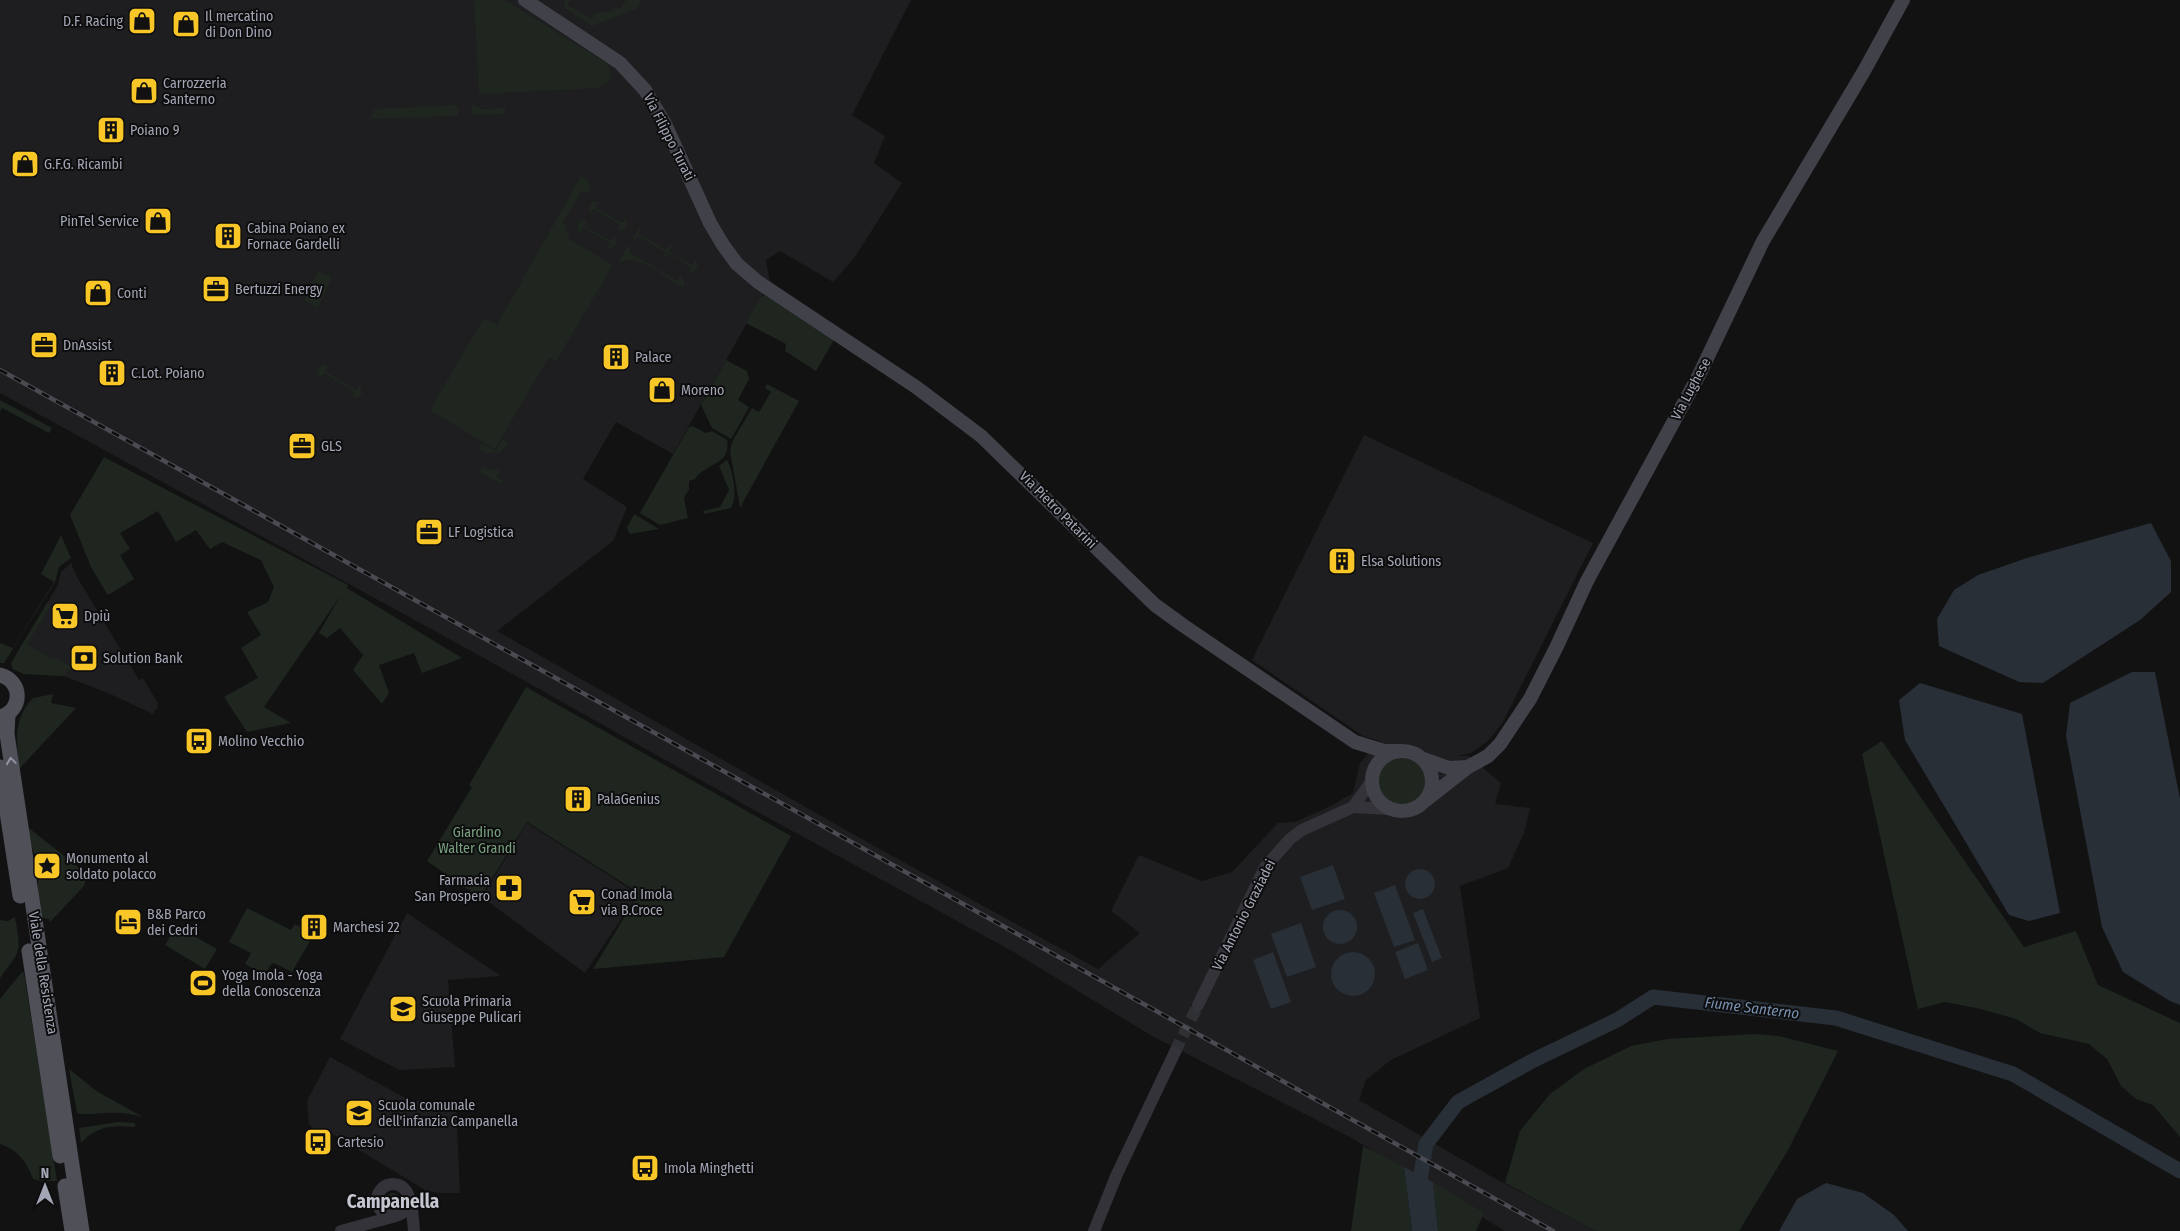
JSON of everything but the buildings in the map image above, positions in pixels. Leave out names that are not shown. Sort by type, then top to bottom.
[{"type":"main road","name":"Via Filippo Turati","points":[[525,0],[620,63],[645,90],[666,124],[718,237],[737,264],[758,282]]},
{"type":"main road","name":"Via Lughese","points":[[1389,809],[1408,811],[1421,804],[1468,767],[1488,756],[1500,744],[1530,700],[1587,581],[1699,375],[1763,241],[1864,71],[1903,0]]},
{"type":"main road","name":"Via Pietro Patarini","points":[[758,282],[952,412],[1012,464],[1156,605],[1184,626],[1355,742],[1384,751],[1400,752]]},
{"type":"main road","name":"Viale della Resistenza","points":[[0,675],[11,680],[17,691],[17,703],[4,715],[82,1231]]},
{"type":"main road","name":"Via Pietro Patarini","points":[[1355,742],[1370,764],[1372,778]]},
{"type":"main road","points":[[1389,809],[1376,798],[1372,778],[1382,758],[1400,752],[1410,752],[1449,768],[1468,767]]},
{"type":"main road","points":[[1419,757],[1426,764],[1432,782],[1426,800]]},
{"type":"main road","name":"Viale della Resistenza","points":[[0,767],[72,1231]]},
{"type":"street","name":"Via Antonio Graziadei","points":[[1353,807],[1372,778]]},
{"type":"street","name":"Via Antonio Graziadei","points":[[1198,1005],[1265,868],[1290,839],[1302,830],[1353,807],[1389,809]]},
{"type":"street","points":[[1094,1231],[1117,1174],[1175,1052]]},
{"type":"street","points":[[360,1226],[375,1213],[378,1196],[384,1188],[398,1185],[408,1194],[409,1204],[405,1212],[393,1216],[383,1212],[378,1203]]},
{"type":"street","points":[[341,1231],[405,1212]]},
{"type":"street","points":[[405,1212],[414,1231]]},
{"type":"shaded area","points":[[0,0],[911,0],[852,115],[885,136],[874,163],[902,183],[855,257],[833,282],[780,251],[766,260],[770,282],[673,454],[616,422],[583,479],[627,507],[613,541],[497,631],[858,837],[1098,969],[1140,933],[1111,911],[1139,855],[1202,881],[1232,872],[1278,823],[1295,822],[1331,806],[1353,793],[1360,763],[1378,742],[1382,742],[1363,736],[1252,660],[1364,435],[1593,543],[1503,722],[1488,741],[1471,753],[1458,756],[1469,756],[1501,783],[1495,804],[1530,808],[1524,833],[1508,868],[1460,886],[1480,1018],[1391,1060],[1366,1080],[1359,1100],[1494,1178],[1596,1231],[1505,1231],[1350,1137],[1152,1036],[1012,951],[763,815],[484,658],[0,393]]},
{"type":"shaded area","points":[[2151,523],[2171,561],[2171,592],[2140,620],[2043,683],[2019,682],[1939,646],[1937,619],[1954,590],[1978,575],[2027,558]]},
{"type":"shaded area","points":[[71,563],[77,577],[139,680],[143,678],[157,702],[158,707],[153,714],[108,693],[64,676],[24,674],[13,669],[11,663],[58,585],[61,572]]},
{"type":"shaded area","points":[[2132,672],[2155,672],[2180,799],[2180,1005],[2170,1001],[2123,972],[2102,927],[2066,736],[2070,703]]},
{"type":"shaded area","points":[[1920,683],[2022,714],[2060,913],[2029,921],[2009,915],[1905,740],[1899,700]]},
{"type":"shaded area","points":[[527,823],[638,894],[585,973],[482,897]]},
{"type":"shaded area","points":[[1333,865],[1345,899],[1312,910],[1300,877]]},
{"type":"shaded area","points":[[1420,869],[1431,873],[1435,884],[1431,895],[1420,899],[1409,895],[1405,884],[1409,873]]},
{"type":"shaded area","points":[[1395,885],[1415,940],[1394,947],[1374,893]]},
{"type":"shaded area","points":[[1423,909],[1442,958],[1432,962],[1413,913]]},
{"type":"shaded area","points":[[1340,910],[1352,915],[1357,927],[1352,939],[1340,944],[1328,939],[1323,927],[1328,915]]},
{"type":"shaded area","name":"Scuola Primaria Giuseppe Pulicari","points":[[407,913],[501,976],[448,980],[455,1067],[399,1070],[340,1039]]},
{"type":"shaded area","points":[[1301,923],[1316,967],[1287,977],[1271,934]]},
{"type":"shaded area","points":[[1418,943],[1428,970],[1405,979],[1395,952]]},
{"type":"shaded area","points":[[1273,952],[1291,1002],[1271,1009],[1253,960]]},
{"type":"shaded area","points":[[1353,952],[1365,956],[1371,962],[1375,974],[1371,986],[1365,992],[1353,996],[1341,992],[1335,986],[1331,974],[1335,962],[1341,956]]},
{"type":"shaded area","name":"Scuola comunale dell'infanzia Campanella","points":[[330,1057],[411,1101],[456,1101],[460,1193],[438,1193],[425,1190],[331,1133],[313,1129],[309,1124],[307,1101]]},
{"type":"shaded area","points":[[1404,1167],[1433,1182],[1438,1231],[1412,1231]]},
{"type":"shaded area","points":[[1826,1183],[1863,1193],[1894,1215],[1908,1231],[1779,1231],[1797,1199]]},
{"type":"green space","points":[[474,0],[505,0],[608,64],[611,75],[607,83],[597,88],[479,94]]},
{"type":"green space","points":[[564,0],[570,0],[567,5],[592,18],[595,13],[612,11],[615,6],[620,9],[626,0],[641,0],[638,8],[592,26],[565,8]]},
{"type":"green space","points":[[473,104],[480,109],[506,108],[504,114],[472,115],[471,107]]},
{"type":"green space","points":[[455,105],[458,107],[458,116],[371,119],[374,109]]},
{"type":"green space","points":[[581,176],[588,181],[591,187],[588,193],[582,191],[563,222],[568,226],[565,231],[569,234],[569,239],[613,265],[556,361],[549,357],[495,449],[430,410],[484,318],[497,325]]},
{"type":"green space","points":[[592,202],[599,202],[595,207],[622,223],[625,218],[626,228],[618,231],[620,225],[594,209],[591,214],[589,208]]},
{"type":"green space","points":[[587,220],[584,226],[611,241],[615,237],[617,243],[614,247],[607,249],[610,243],[583,227],[580,233],[577,228],[578,224]]},
{"type":"green space","points":[[639,228],[642,229],[639,234],[666,250],[670,245],[672,246],[669,252],[692,265],[696,260],[697,270],[688,273],[691,267],[668,253],[664,259],[662,258],[665,252],[638,236],[635,241],[633,238]]},
{"type":"green space","points":[[628,246],[631,246],[629,252],[677,281],[680,276],[685,282],[683,288],[644,264],[627,260],[619,262]]},
{"type":"green space","points":[[318,271],[332,277],[318,307],[304,301]]},
{"type":"green space","points":[[767,294],[834,340],[816,371],[785,351],[786,344],[746,323],[761,297]]},
{"type":"green space","points":[[726,360],[747,371],[749,379],[738,400],[749,407],[731,439],[712,428],[701,405]]},
{"type":"green space","points":[[325,364],[328,366],[325,371],[356,390],[359,385],[361,386],[362,394],[357,398],[352,397],[355,392],[324,373],[320,378],[317,368]]},
{"type":"green space","points":[[767,384],[799,401],[742,507],[740,507],[730,451],[732,442],[752,408],[759,412],[771,392],[765,388]]},
{"type":"green space","points":[[0,400],[52,428],[49,433],[2,408],[0,411]]},
{"type":"green space","points":[[693,426],[706,433],[712,431],[727,440],[726,454],[717,463],[699,474],[695,479],[689,481],[689,489],[684,498],[688,518],[660,525],[640,513],[689,427]]},
{"type":"green space","points":[[503,439],[509,443],[499,452],[488,453],[479,449],[482,444],[496,451]]},
{"type":"green space","points":[[104,457],[348,585],[347,588],[462,658],[422,673],[414,653],[379,665],[389,693],[382,704],[353,670],[363,655],[340,628],[327,638],[319,633],[341,595],[264,707],[291,723],[247,732],[224,697],[258,678],[241,648],[261,635],[247,612],[268,602],[274,587],[261,560],[222,542],[210,549],[196,530],[176,542],[158,511],[120,533],[130,549],[120,555],[134,579],[107,594],[91,567],[70,515]]},
{"type":"green space","points":[[727,460],[734,484],[734,497],[731,508],[704,514],[703,511],[720,507],[729,490],[719,466]]},
{"type":"green space","points":[[483,467],[500,471],[496,477],[503,481],[501,484],[479,472]]},
{"type":"green space","points":[[634,514],[659,529],[630,534],[627,528]]},
{"type":"green space","points":[[61,535],[71,558],[59,567],[55,582],[4,663],[0,663],[0,643],[13,648],[54,582],[41,574]]},
{"type":"green space","points":[[47,603],[51,605],[27,644],[52,659],[57,658],[71,667],[64,676],[24,674],[13,669],[11,663]]},
{"type":"green space","name":"Giardino Walter Grandi","points":[[526,687],[791,836],[724,957],[593,969],[639,893],[527,822],[480,898],[427,861],[472,787],[469,785]]},
{"type":"green space","points":[[53,694],[51,703],[76,708],[19,769],[17,731],[22,714],[33,698]]},
{"type":"green space","points":[[1882,741],[2024,947],[2076,931],[2098,985],[2180,1023],[2180,1137],[2153,1105],[2136,1099],[2121,1086],[2107,1059],[2089,1044],[2040,1033],[2016,1019],[1981,1009],[1945,1002],[1918,1009],[1862,754]]},
{"type":"green space","points":[[1397,758],[1407,758],[1419,765],[1426,777],[1426,787],[1419,799],[1407,806],[1397,806],[1389,802],[1382,795],[1378,787],[1378,777],[1382,769],[1389,762]]},
{"type":"green space","points":[[26,828],[30,829],[87,876],[84,886],[50,922],[49,919],[43,918],[38,906],[37,865]]},
{"type":"green space","points":[[247,908],[291,930],[295,924],[314,934],[292,972],[274,963],[271,964],[265,975],[245,964],[251,953],[229,942]]},
{"type":"green space","points":[[15,917],[19,944],[18,950],[0,978],[0,920],[8,921]]},
{"type":"green space","points":[[176,926],[217,949],[205,969],[165,945]]},
{"type":"green space","points":[[22,972],[24,973],[57,1181],[33,1179],[21,1157],[11,1149],[0,1144],[0,999]]},
{"type":"green space","points":[[1755,1034],[1779,1036],[1838,1051],[1787,1152],[1739,1231],[1596,1231],[1505,1183],[1520,1131],[1550,1094],[1584,1069],[1631,1046],[1667,1039]]},
{"type":"green space","points":[[69,1069],[98,1092],[143,1117],[119,1113],[77,1113]]},
{"type":"green space","points":[[118,1122],[134,1123],[136,1125],[134,1127],[119,1126],[105,1128],[93,1133],[81,1143],[79,1128]]},
{"type":"green space","points":[[1363,1146],[1404,1167],[1412,1231],[1351,1231]]},
{"type":"green space","points":[[1433,1182],[1484,1213],[1476,1231],[1438,1231]]},
{"type":"green space","points":[[390,1193],[396,1193],[400,1200],[396,1207],[390,1207],[386,1203],[386,1197]]},
{"type":"waterway","name":"Fiume Santerno","points":[[1426,1231],[1418,1192],[1426,1144],[1458,1102],[1534,1060],[1617,1020],[1653,997],[1836,1018],[2013,1074],[2180,1171]]},
{"type":"tunnel","points":[[1175,1052],[1198,1005]]},
{"type":"railway","points":[[0,370],[1553,1231]]},
{"type":"place","name":"D.F. Racing","points":[[142,21]]},
{"type":"place","name":"Il mercatino di Don Dino","points":[[186,24]]},
{"type":"place","name":"Carrozzeria Santerno","points":[[144,91]]},
{"type":"place","name":"Poiano 9","points":[[111,130]]},
{"type":"place","name":"G.F.G. Ricambi","points":[[25,164]]},
{"type":"place","name":"PinTel Service","points":[[158,221]]},
{"type":"place","name":"Cabina Poiano ex Fornace Gardelli","points":[[228,236]]},
{"type":"place","name":"Bertuzzi Energy","points":[[216,289]]},
{"type":"place","name":"Conti","points":[[98,293]]},
{"type":"place","name":"DnAssist","points":[[44,345]]},
{"type":"place","name":"Palace","points":[[616,357]]},
{"type":"place","name":"C.Lot. Poiano","points":[[112,373]]},
{"type":"place","name":"Moreno","points":[[662,390]]},
{"type":"place","name":"GLS","points":[[302,446]]},
{"type":"place","name":"LF Logistica","points":[[429,532]]},
{"type":"place","name":"Elsa Solutions","points":[[1342,561]]},
{"type":"place","name":"Dpiù","points":[[65,616]]},
{"type":"place","name":"Solution Bank","points":[[84,658]]},
{"type":"place","name":"Molino Vecchio","points":[[199,741]]},
{"type":"place","name":"PalaGenius","points":[[578,799]]},
{"type":"place","name":"Monumento al soldato polacco","points":[[47,866]]},
{"type":"place","name":"Farmacia San Prospero","points":[[509,888]]},
{"type":"place","name":"Conad Imola via B.Croce","points":[[582,902]]},
{"type":"place","name":"B&B Parco dei Cedri","points":[[128,922]]},
{"type":"place","name":"Marchesi 22","points":[[314,927]]},
{"type":"place","name":"Yoga Imola - Yoga della Conoscenza","points":[[203,983]]},
{"type":"place","name":"Scuola Primaria Giuseppe Pulicari","points":[[403,1009]]},
{"type":"place","name":"Scuola comunale dell'infanzia Campanella","points":[[359,1113]]},
{"type":"place","name":"Cartesio","points":[[318,1142]]},
{"type":"place","name":"Imola Minghetti","points":[[645,1168]]},
{"type":"district","name":"Campanella","points":[[393,1201]]}]
